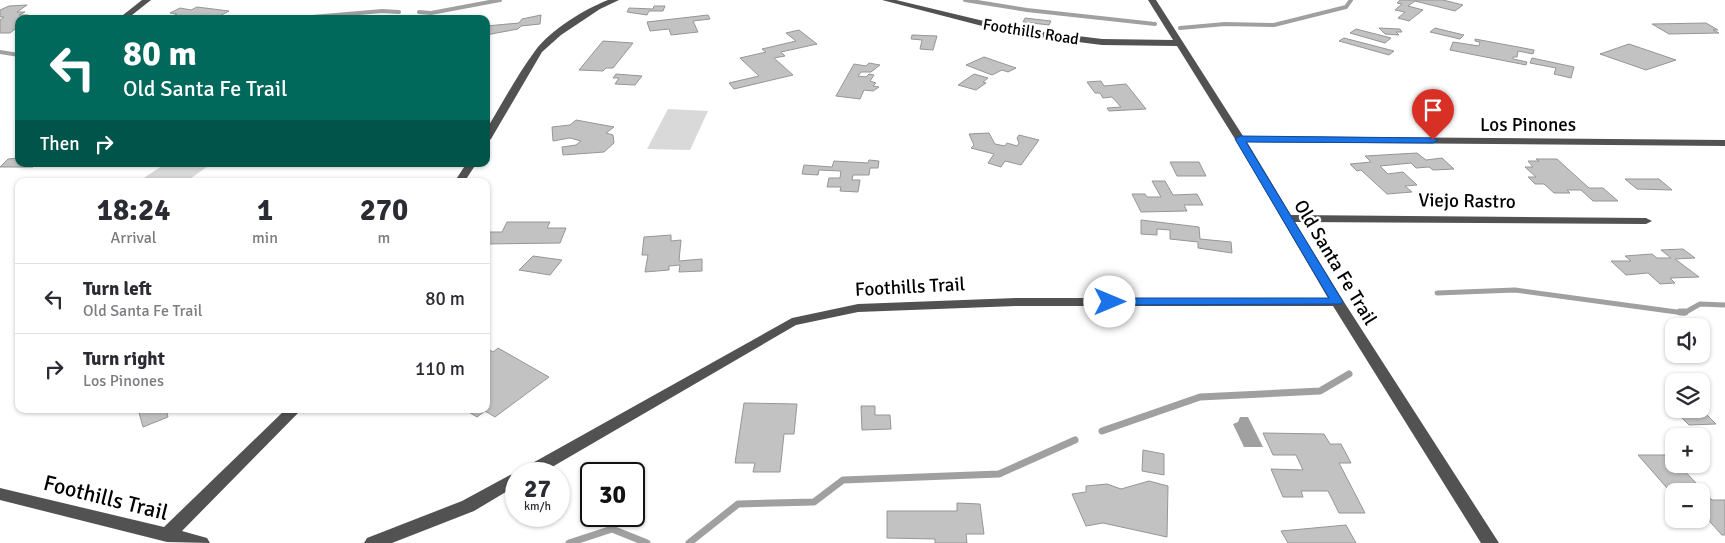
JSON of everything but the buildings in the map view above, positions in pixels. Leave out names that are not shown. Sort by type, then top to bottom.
[{"type":"street","points":[[127,15],[146,0]]},
{"type":"street","points":[[490,132],[540,51],[558,33],[597,7],[615,0]]},
{"type":"street","name":"Foothills Road","points":[[886,0],[1012,31],[1102,42],[1178,43]]},
{"type":"street","name":"Old Santa Fe Trail","points":[[1152,0],[1240,139],[1337,302],[1490,543]]},
{"type":"street","name":"Los Pinones","points":[[1240,139],[1725,143]]},
{"type":"street","points":[[462,178],[469,167]]},
{"type":"street","name":"Viejo Rastro","points":[[1288,218],[1646,221]]},
{"type":"street","name":"Foothills Trail","points":[[547,462],[792,322],[858,308],[1016,302],[1337,302]]},
{"type":"street","points":[[166,536],[291,413]]},
{"type":"street","points":[[373,543],[468,506],[505,485]]},
{"type":"street","name":"Foothills Trail","points":[[0,494],[201,543]]},
{"type":"shaded area","points":[[668,109],[708,111],[690,150],[647,149]]},
{"type":"shaded area","points":[[160,167],[207,167],[191,178],[144,178]]},
{"type":"shaded area","points":[[1240,417],[1248,417],[1263,447],[1244,447],[1233,424],[1238,422]]},
{"type":"waterway","points":[[419,12],[431,13],[500,0]]},
{"type":"waterway","points":[[965,0],[1027,10],[1155,24]]},
{"type":"waterway","points":[[1180,28],[1225,24],[1274,25],[1346,7],[1351,0]]},
{"type":"waterway","points":[[336,15],[382,11],[399,12]]},
{"type":"waterway","points":[[0,52],[15,54]]},
{"type":"waterway","points":[[1437,293],[1515,290],[1684,313],[1700,304],[1725,305]]},
{"type":"waterway","points":[[1680,312],[1685,312]]},
{"type":"waterway","points":[[1102,431],[1200,397],[1320,391],[1349,374]]},
{"type":"waterway","points":[[689,543],[738,504],[814,502],[843,480],[999,474],[1075,440]]},
{"type":"waterway","points":[[569,543],[612,529],[647,543]]},
{"type":"route","points":[[1110,302],[1337,302],[1240,139],[1433,140]]}]
